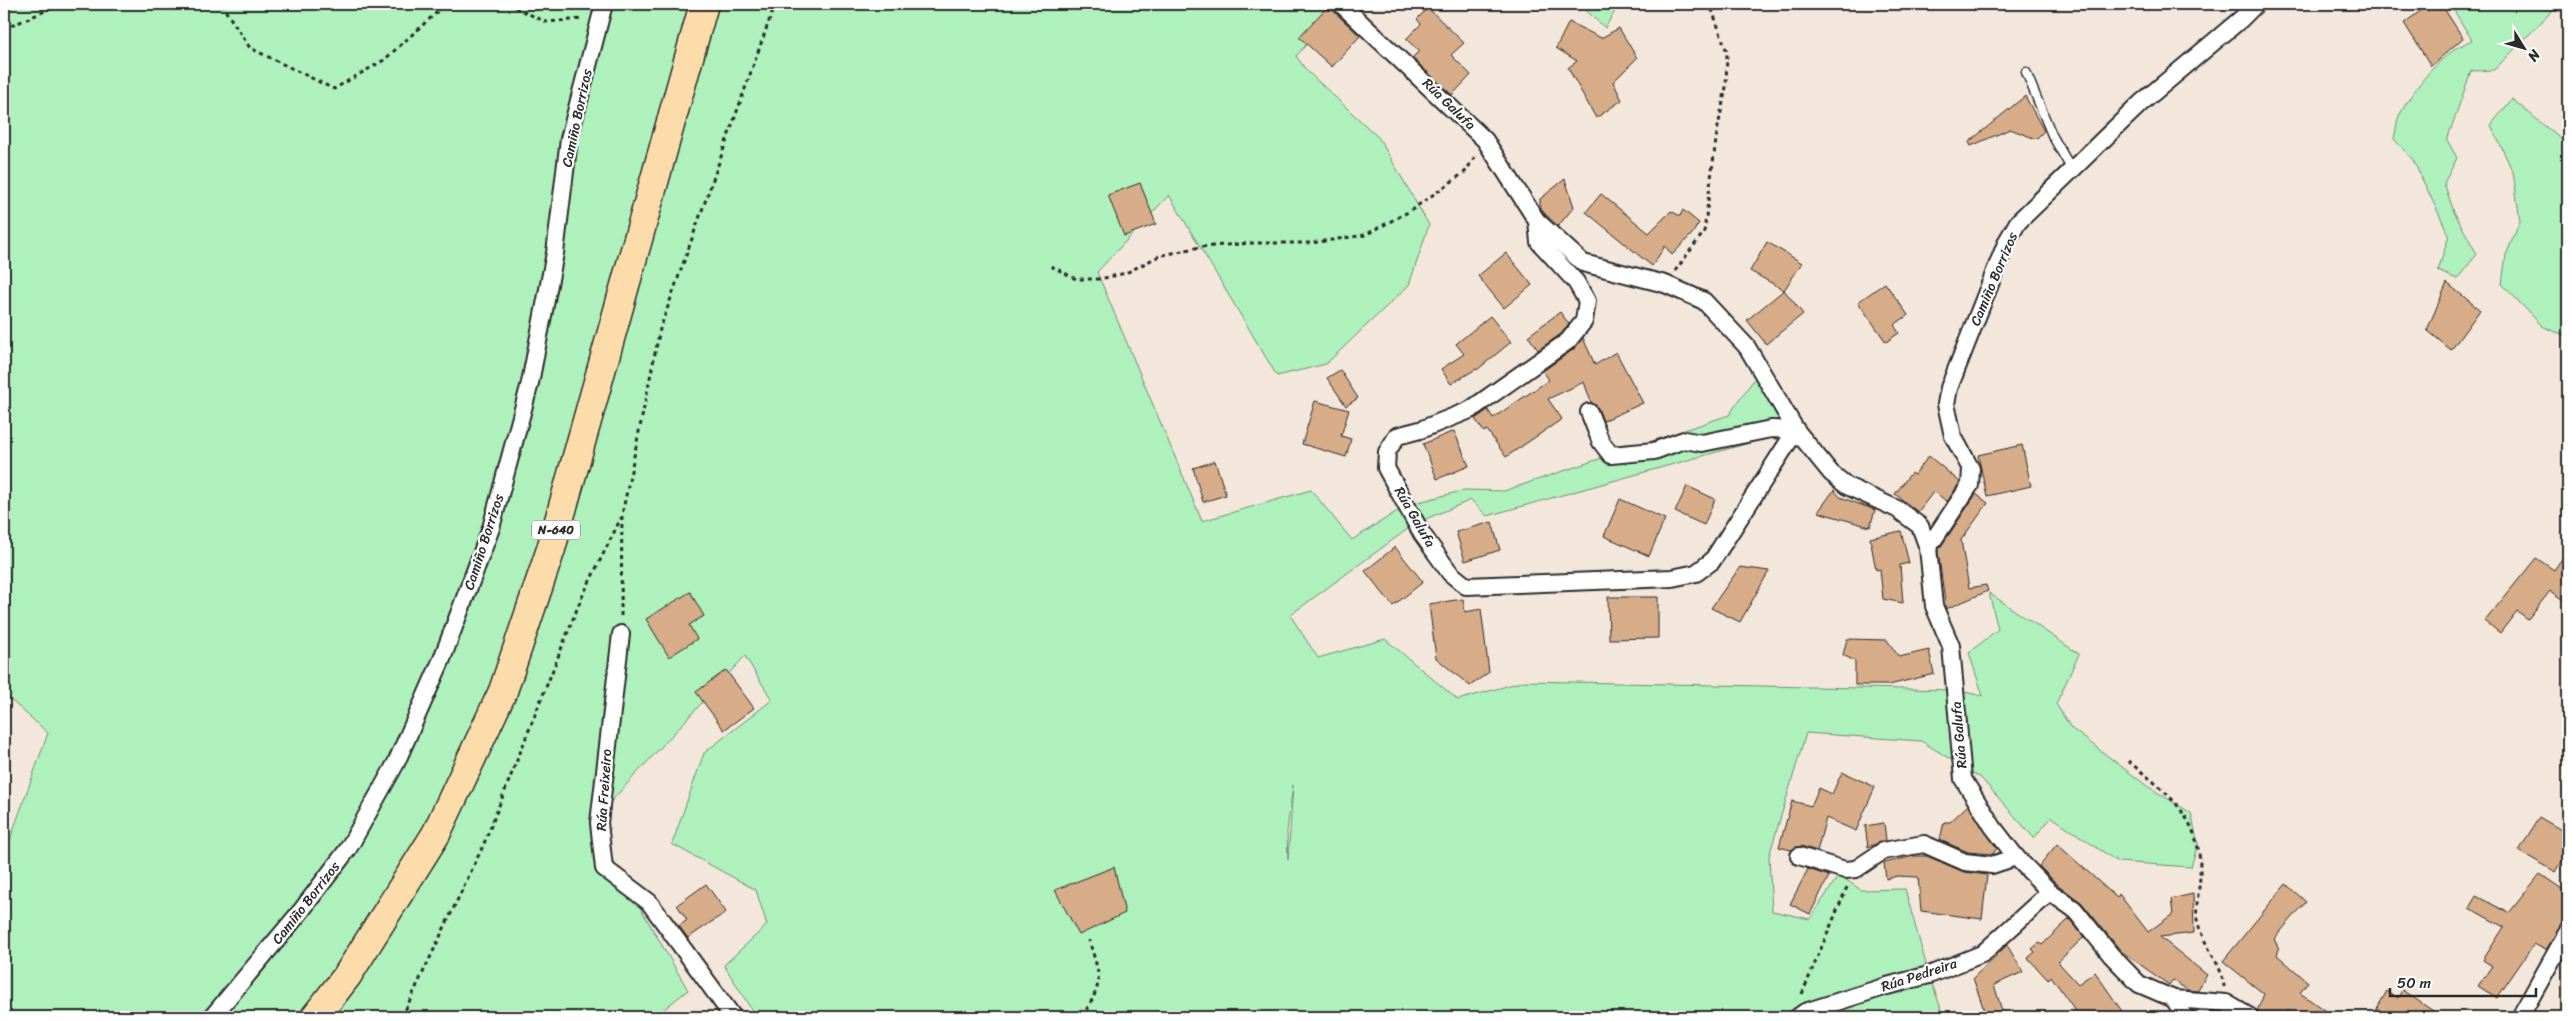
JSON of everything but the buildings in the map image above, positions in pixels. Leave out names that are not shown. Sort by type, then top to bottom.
[{"type":"highway","name":"N-640","points":[[315,1017],[347,976],[436,834],[502,690],[551,549],[704,4]]},
{"type":"street","name":"Rúa Galufa","points":[[1341,4],[1486,140],[1537,221],[1583,263],[1665,284],[1704,301],[1747,347],[1796,430],[1831,473],[1847,486],[1897,509],[1920,526],[1928,548],[1934,606],[1951,646],[1963,779],[1993,827],[2016,857],[2050,892],[2074,909],[2111,955],[2139,984],[2174,999],[2226,1004],[2250,1017]]},
{"type":"street","name":"Camiño Borrizos","points":[[1928,548],[1970,485],[1971,468],[1953,436],[1946,404],[1950,388],[2008,241],[2018,222],[2141,103],[2241,19],[2256,4]]},
{"type":"street","name":"Camiño Borrizos","points":[[212,1017],[301,911],[348,849],[396,763],[442,659],[491,528],[530,383],[555,253],[569,139],[602,10]]},
{"type":"street","name":"Rúa Galufa","points":[[1537,221],[1539,242],[1576,282],[1587,300],[1584,321],[1568,341],[1470,410],[1420,430],[1397,436],[1387,452],[1386,468],[1422,534],[1450,573],[1466,586],[1672,578],[1696,573],[1712,561],[1796,430]]},
{"type":"street","points":[[1589,412],[1600,442],[1611,455],[1654,451],[1684,440],[1702,443],[1771,429],[1796,430]]},
{"type":"street","name":"Rúa Freixeiro","points":[[621,634],[599,823],[604,868],[649,902],[733,1017]]},
{"type":"street","points":[[1799,856],[1845,870],[1856,869],[1883,851],[1924,844],[1965,862],[1992,865],[2016,857]]},
{"type":"street","name":"Rúa Pedreira","points":[[1798,1017],[1806,1012],[1886,986],[1929,975],[1982,954],[2050,892]]},
{"type":"street","points":[[2520,1017],[2568,931]]},
{"type":"street","points":[[2174,999],[2185,1017]]},
{"type":"lane","points":[[2026,72],[2052,135],[2072,170]]},
{"type":"path","points":[[4,29],[61,4]]},
{"type":"path","points":[[221,4],[250,48],[334,89],[384,60],[446,4]]},
{"type":"path","points":[[508,4],[546,22],[602,10]]},
{"type":"path","points":[[621,634],[622,515],[660,329],[775,4]]},
{"type":"path","points":[[1665,284],[1704,232],[1717,132],[1726,86],[1727,52],[1710,4]]},
{"type":"path","points":[[1051,266],[1076,279],[1100,280],[1126,273],[1159,256],[1200,247],[1252,242],[1311,243],[1365,235],[1410,211],[1465,172],[1486,140]]},
{"type":"path","points":[[402,1017],[483,846],[581,599],[622,515]]},
{"type":"path","points":[[2128,761],[2170,795],[2186,816],[2198,844],[2200,874],[2196,902],[2198,926],[2224,982],[2226,1004]]},
{"type":"path","points":[[1800,998],[1856,869]]},
{"type":"path","points":[[1082,1017],[1096,993],[1100,974],[1089,940]]},
{"type":"green space","points":[[4,4],[1343,4],[1296,56],[1306,70],[1379,138],[1429,225],[1409,285],[1326,364],[1277,376],[1169,195],[1097,272],[1202,521],[1311,490],[1352,540],[1407,505],[1465,490],[1504,491],[1729,415],[1766,362],[1796,430],[1487,516],[1471,500],[1416,523],[1290,615],[1318,658],[1385,639],[1458,700],[1524,681],[1955,690],[1983,696],[1969,653],[1998,629],[1989,593],[2079,654],[2056,704],[2071,728],[2147,786],[2191,813],[2198,844],[2191,867],[2118,862],[2052,817],[2034,838],[1981,778],[1921,741],[1806,733],[1769,856],[1772,911],[1810,919],[1839,875],[1861,890],[1905,889],[1929,975],[1944,1017],[756,1017],[724,965],[767,925],[756,890],[672,844],[704,753],[772,700],[745,656],[591,823],[688,990],[654,1017],[4,1017],[4,856],[48,733],[4,694]],"holes":[[[1293,785],[1288,860],[1287,831]]]},
{"type":"green space","points":[[1579,4],[1619,4],[1605,28]]},
{"type":"green space","points":[[2450,4],[2559,4],[2494,70],[2471,71],[2447,140],[2457,158],[2444,183],[2454,212],[2477,254],[2457,279],[2438,271],[2449,235],[2413,160],[2394,139],[2399,116],[2421,82],[2439,62],[2472,40]]},
{"type":"green space","points":[[2512,99],[2563,141],[2568,137],[2568,337],[2542,326],[2502,284],[2506,255],[2520,221],[2513,172],[2491,125]]}]
